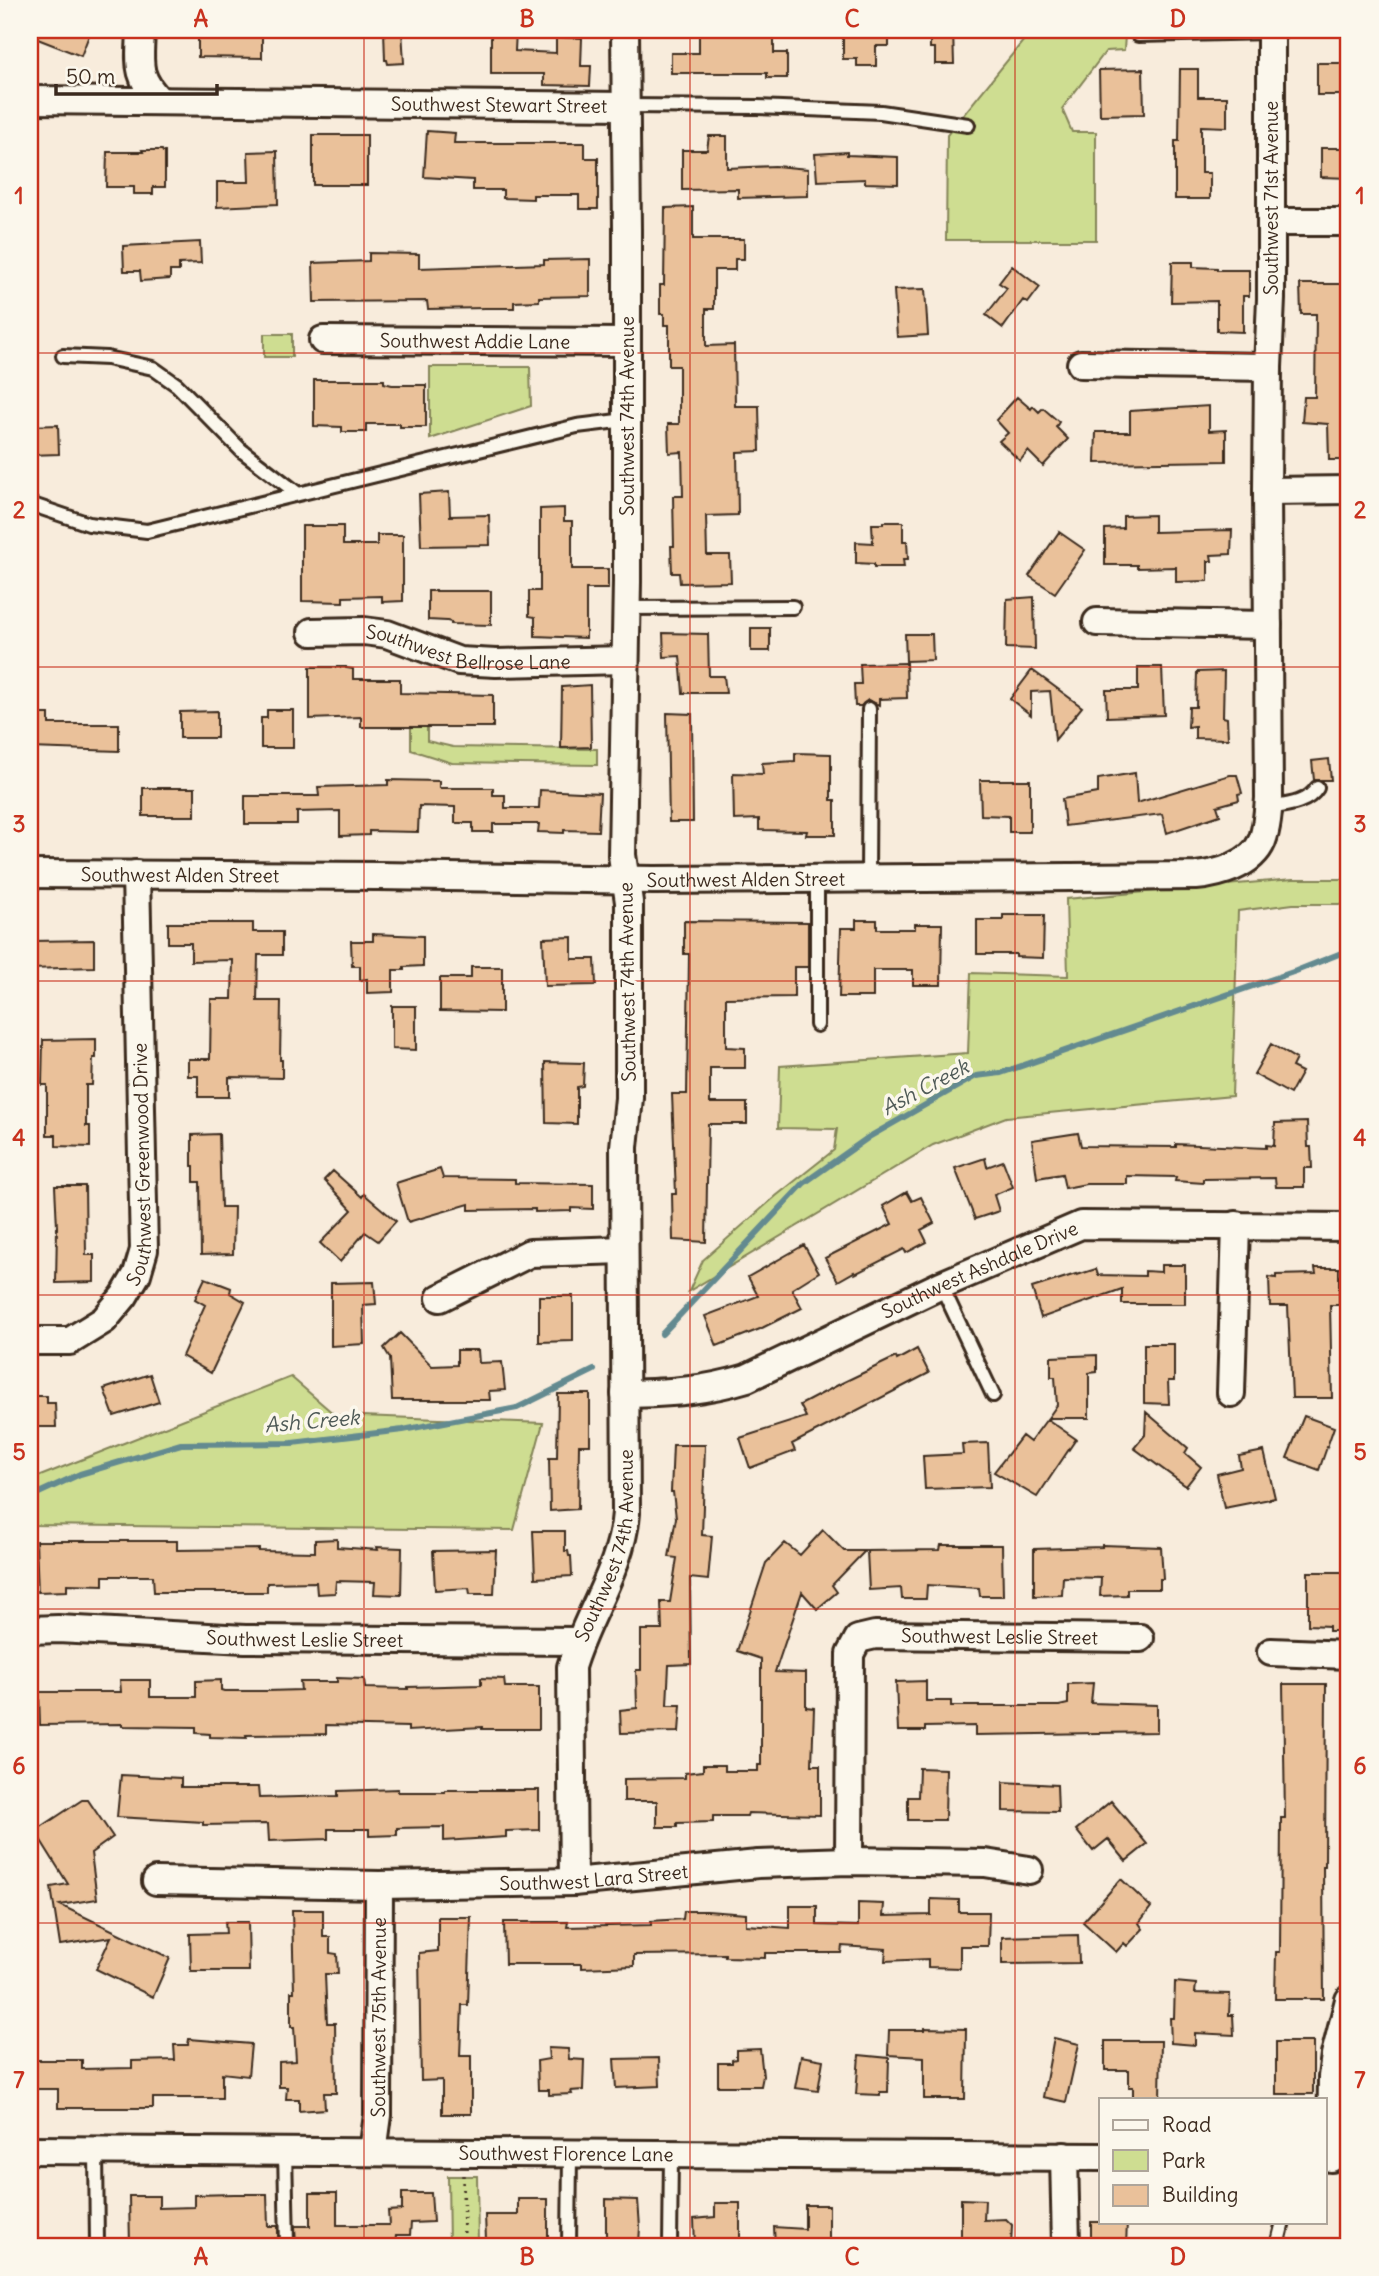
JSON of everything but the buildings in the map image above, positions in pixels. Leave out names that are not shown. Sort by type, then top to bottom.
[{"type":"street","points":[[141,30],[140,71],[148,89],[160,101]]},
{"type":"street","name":"Southwest 74th Avenue","points":[[573,1882],[570,1668],[579,1641],[613,1567],[624,1531],[624,1147],[629,1098],[629,902],[622,855],[627,582],[625,30]]},
{"type":"street","name":"Southwest 71st Avenue","points":[[1249,857],[1261,844],[1268,808],[1267,491],[1271,299],[1271,31]]},
{"type":"street","name":"Southwest Stewart Street","points":[[30,100],[625,106]]},
{"type":"street","points":[[1271,222],[1349,222]]},
{"type":"street","name":"Southwest Addie Lane","points":[[323,340],[627,342]]},
{"type":"street","points":[[1081,363],[1268,367]]},
{"type":"street","points":[[1267,491],[1349,490]]},
{"type":"street","points":[[1097,622],[1268,625]]},
{"type":"street","name":"Southwest Bellrose Lane","points":[[312,632],[364,631],[387,634],[458,661],[496,663],[625,660]]},
{"type":"street","name":"Southwest Alden Street","points":[[30,874],[654,880],[1196,876],[1213,874],[1249,857]]},
{"type":"street","name":"Southwest Greenwood Drive","points":[[30,1341],[70,1341],[104,1320],[124,1296],[136,1274],[144,1250],[136,874]]},
{"type":"street","name":"Southwest Ashdale Drive","points":[[625,1394],[673,1393],[715,1388],[747,1378],[941,1285],[1081,1225],[1349,1227]]},
{"type":"street","points":[[1231,1393],[1236,1225]]},
{"type":"street","points":[[440,1298],[530,1253],[624,1250]]},
{"type":"street","name":"Southwest Leslie Street","points":[[30,1630],[244,1639],[579,1641]]},
{"type":"street","name":"Southwest Leslie Street","points":[[849,1861],[850,1654],[858,1639],[875,1635],[1140,1638]]},
{"type":"street","points":[[1271,1652],[1349,1655]]},
{"type":"street","name":"Southwest Lara Street","points":[[156,1881],[379,1885],[573,1882],[758,1864],[849,1861],[985,1863],[1029,1870]]},
{"type":"street","name":"Southwest 75th Avenue","points":[[373,2152],[378,2115],[379,1885]]},
{"type":"street","points":[[1335,2158],[1332,2077],[1349,2000]]},
{"type":"street","name":"Southwest Florence Lane","points":[[30,2150],[1099,2157]]},
{"type":"street","points":[[1064,2156],[1066,2246]]},
{"type":"lane","points":[[1138,35],[1271,31]]},
{"type":"lane","name":"Southwest Stewart Street","points":[[625,106],[757,107],[881,113],[968,125]]},
{"type":"lane","points":[[63,356],[107,358],[153,369],[177,385],[241,450],[297,494]]},
{"type":"lane","points":[[33,505],[89,524],[146,531],[577,426],[626,420]]},
{"type":"lane","points":[[625,608],[793,607]]},
{"type":"lane","points":[[868,878],[869,709]]},
{"type":"lane","points":[[1268,808],[1303,800],[1313,795],[1317,788]]},
{"type":"lane","points":[[817,879],[817,1026]]},
{"type":"lane","points":[[941,1285],[993,1395]]},
{"type":"lane","points":[[96,2150],[97,2246]]},
{"type":"lane","points":[[285,2151],[287,2246]]},
{"type":"lane","points":[[569,2154],[569,2246]]},
{"type":"lane","points":[[670,2246],[671,2154]]},
{"type":"lane","points":[[1277,2246],[1282,2224]]},
{"type":"path","points":[[463,2152],[464,2246]]},
{"type":"green space","points":[[1032,30],[1094,30],[1091,35],[1125,35],[1124,50],[1106,51],[1062,109],[1072,132],[1096,132],[1096,240],[946,240],[947,135]]},
{"type":"green space","points":[[264,334],[292,334],[292,357],[264,357]]},
{"type":"green space","points":[[430,367],[530,367],[531,406],[430,439]]},
{"type":"green space","points":[[411,718],[427,718],[427,741],[453,747],[597,749],[597,765],[452,763],[411,750]]},
{"type":"green space","points":[[1293,879],[1349,879],[1349,904],[1293,904],[1238,911],[1232,1096],[1006,1117],[933,1145],[689,1291],[703,1260],[834,1150],[837,1129],[778,1128],[780,1066],[968,1053],[971,973],[1068,976],[1066,899]]},
{"type":"green space","points":[[291,1377],[335,1415],[543,1423],[514,1530],[30,1525],[30,1480]]},
{"type":"green space","points":[[1345,1519],[1349,1519],[1349,1580],[1345,1580]]},
{"type":"green space","points":[[448,2176],[477,2176],[478,2246],[449,2246]]},
{"type":"waterway","name":"Ash Creek","points":[[662,1334],[804,1183],[869,1137],[976,1076],[1001,1073],[1296,971],[1349,950]]},
{"type":"waterway","name":"Ash Creek","points":[[30,1497],[80,1474],[181,1444],[292,1443],[403,1430],[517,1408],[594,1370]]}]
